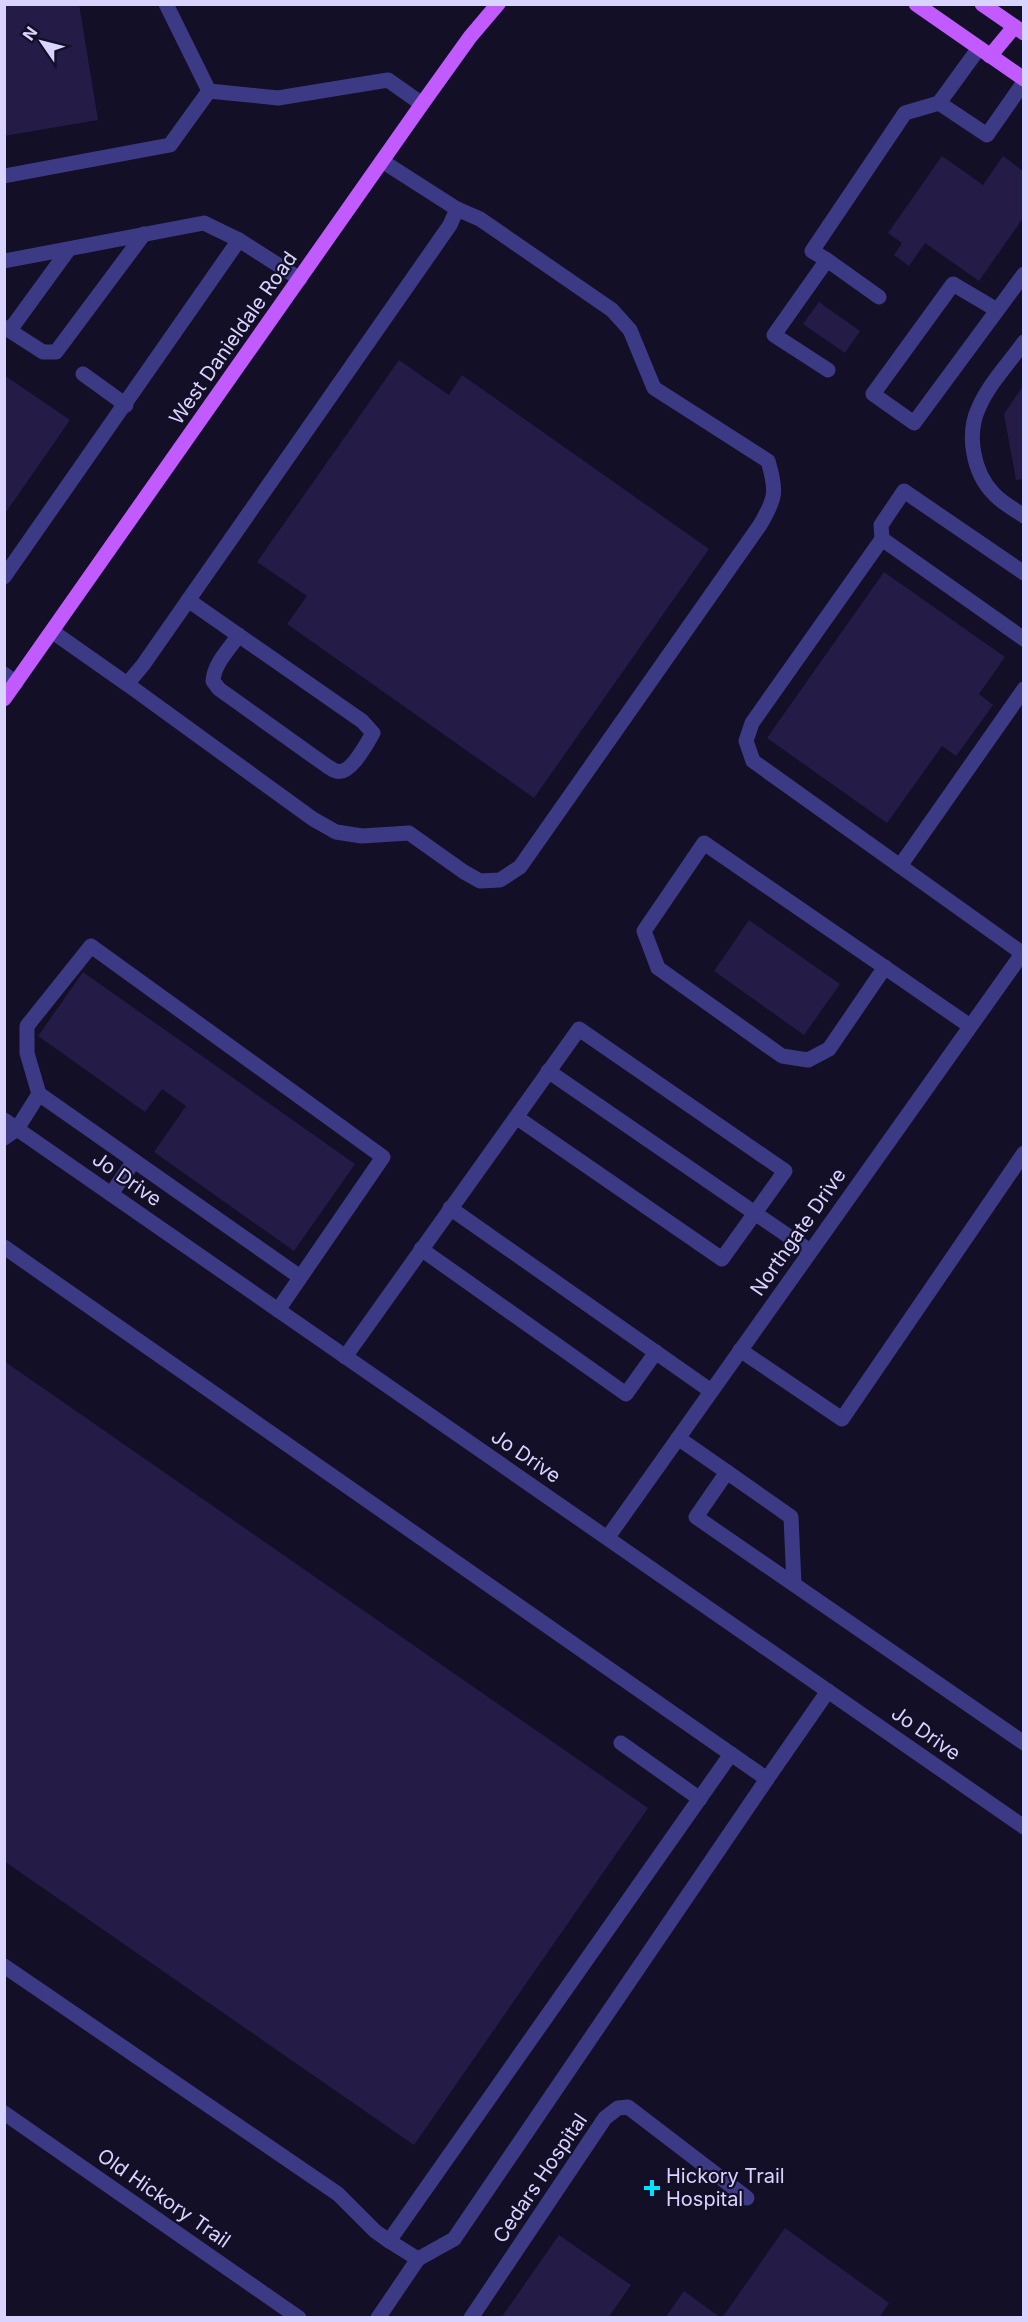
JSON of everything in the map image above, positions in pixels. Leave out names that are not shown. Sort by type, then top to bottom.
[{"type":"main road","name":"West Danieldale Road","points":[[4,699],[10,679],[53,632],[422,104],[470,37],[498,4]]},
{"type":"main road","points":[[916,4],[1023,80]]},
{"type":"main road","points":[[982,4],[1019,30],[984,52]]},
{"type":"street","points":[[166,4],[209,91]]},
{"type":"street","points":[[879,297],[813,251],[905,113],[939,104],[984,52]]},
{"type":"street","points":[[209,91],[278,98],[388,80],[422,104]]},
{"type":"street","points":[[939,104],[987,135],[1023,80]]},
{"type":"street","points":[[4,176],[170,145],[209,91]]},
{"type":"street","points":[[53,632],[313,819],[336,832],[362,836],[409,832],[480,881],[500,880],[520,867],[760,525],[772,506],[775,484],[768,461],[654,388],[630,330],[612,310],[480,219],[457,209],[382,161]]},
{"type":"street","points":[[127,684],[450,225],[457,209]]},
{"type":"street","points":[[4,261],[204,223],[239,240],[300,279]]},
{"type":"street","points":[[69,249],[7,328],[43,352],[56,352],[144,234]]},
{"type":"street","points":[[4,577],[239,240]]},
{"type":"street","points":[[827,260],[774,335],[828,370]]},
{"type":"street","points":[[997,310],[953,284],[873,394],[914,423],[997,310],[1023,274]]},
{"type":"street","points":[[1023,342],[979,406],[975,419],[973,444],[980,471],[993,494],[1023,516]]},
{"type":"street","points":[[83,374],[126,405]]},
{"type":"street","points":[[1023,573],[904,491],[881,525],[882,539],[752,723],[746,741],[753,761],[1023,952]]},
{"type":"street","points":[[882,539],[1023,639]]},
{"type":"street","points":[[188,600],[239,635],[368,726],[373,733],[350,767],[336,772],[219,689],[213,681],[213,673],[239,635]]},
{"type":"street","points":[[900,866],[1023,689]]},
{"type":"street","points":[[885,968],[829,1049],[808,1060],[782,1056],[658,969],[644,931],[705,843],[970,1026]]},
{"type":"street","points":[[278,1310],[383,1157],[91,946],[27,1026],[27,1053],[39,1094],[300,1277]]},
{"type":"street","name":"Northgate Drive","points":[[608,1537],[1023,952]]},
{"type":"street","points":[[345,1358],[450,1208],[516,1116],[579,1029],[785,1171],[722,1259],[516,1116]]},
{"type":"street","points":[[549,1071],[810,1251]]},
{"type":"street","points":[[9,1129],[39,1094]]},
{"type":"street","name":"Jo Drive","points":[[9,1129],[111,1194],[1023,1827]]},
{"type":"street","points":[[740,1350],[842,1419],[1023,1153]]},
{"type":"street","points":[[111,1194],[134,1161]]},
{"type":"street","points":[[450,1208],[711,1391]]},
{"type":"street","points":[[4,1247],[767,1779]]},
{"type":"street","points":[[421,1249],[626,1394],[656,1352]]},
{"type":"street","points":[[678,1438],[790,1517],[794,1584]]},
{"type":"street","points":[[727,1472],[696,1517],[1023,1743]]},
{"type":"street","points":[[378,2318],[418,2259],[454,2239],[828,1691]]},
{"type":"street","points":[[621,1743],[700,1798]]},
{"type":"street","points":[[389,2241],[731,1754]]},
{"type":"street","points":[[4,1966],[338,2194],[375,2231],[418,2259]]},
{"type":"street","name":"Cedars Hospital","points":[[471,2318],[605,2118],[618,2108],[628,2107],[747,2198]]},
{"type":"street","name":"Old Hickory Trail","points":[[4,2113],[299,2318]]},
{"type":"building","points":[[4,4],[79,4],[98,120],[4,136]]},
{"type":"building","points":[[942,156],[983,185],[1003,156],[1023,171],[1023,218],[979,281],[925,243],[909,266],[894,255],[902,243],[888,233]]},
{"type":"building","points":[[819,302],[860,331],[845,353],[803,324]]},
{"type":"building","points":[[399,360],[449,395],[462,375],[709,549],[534,798],[287,624],[307,596],[257,562]]},
{"type":"building","points":[[4,375],[70,420],[4,515]]},
{"type":"building","points":[[1023,386],[1023,479],[1016,480],[1004,414]]},
{"type":"building","points":[[884,572],[1005,657],[979,694],[993,705],[956,756],[942,746],[887,823],[767,738]]},
{"type":"building","points":[[749,920],[840,984],[804,1035],[714,971]]},
{"type":"building","points":[[83,972],[355,1164],[294,1251],[154,1152],[186,1106],[162,1089],[145,1112],[38,1036]]},
{"type":"building","points":[[4,1361],[648,1808],[414,2145],[4,1861]]},
{"type":"building","points":[[785,2228],[889,2303],[879,2318],[722,2318]]},
{"type":"building","points":[[559,2235],[631,2285],[608,2318],[501,2318]]},
{"type":"building","points":[[684,2291],[721,2318],[665,2318]]},
{"type":"place","name":"Hickory Trail Hospital","points":[[652,2188]]}]
